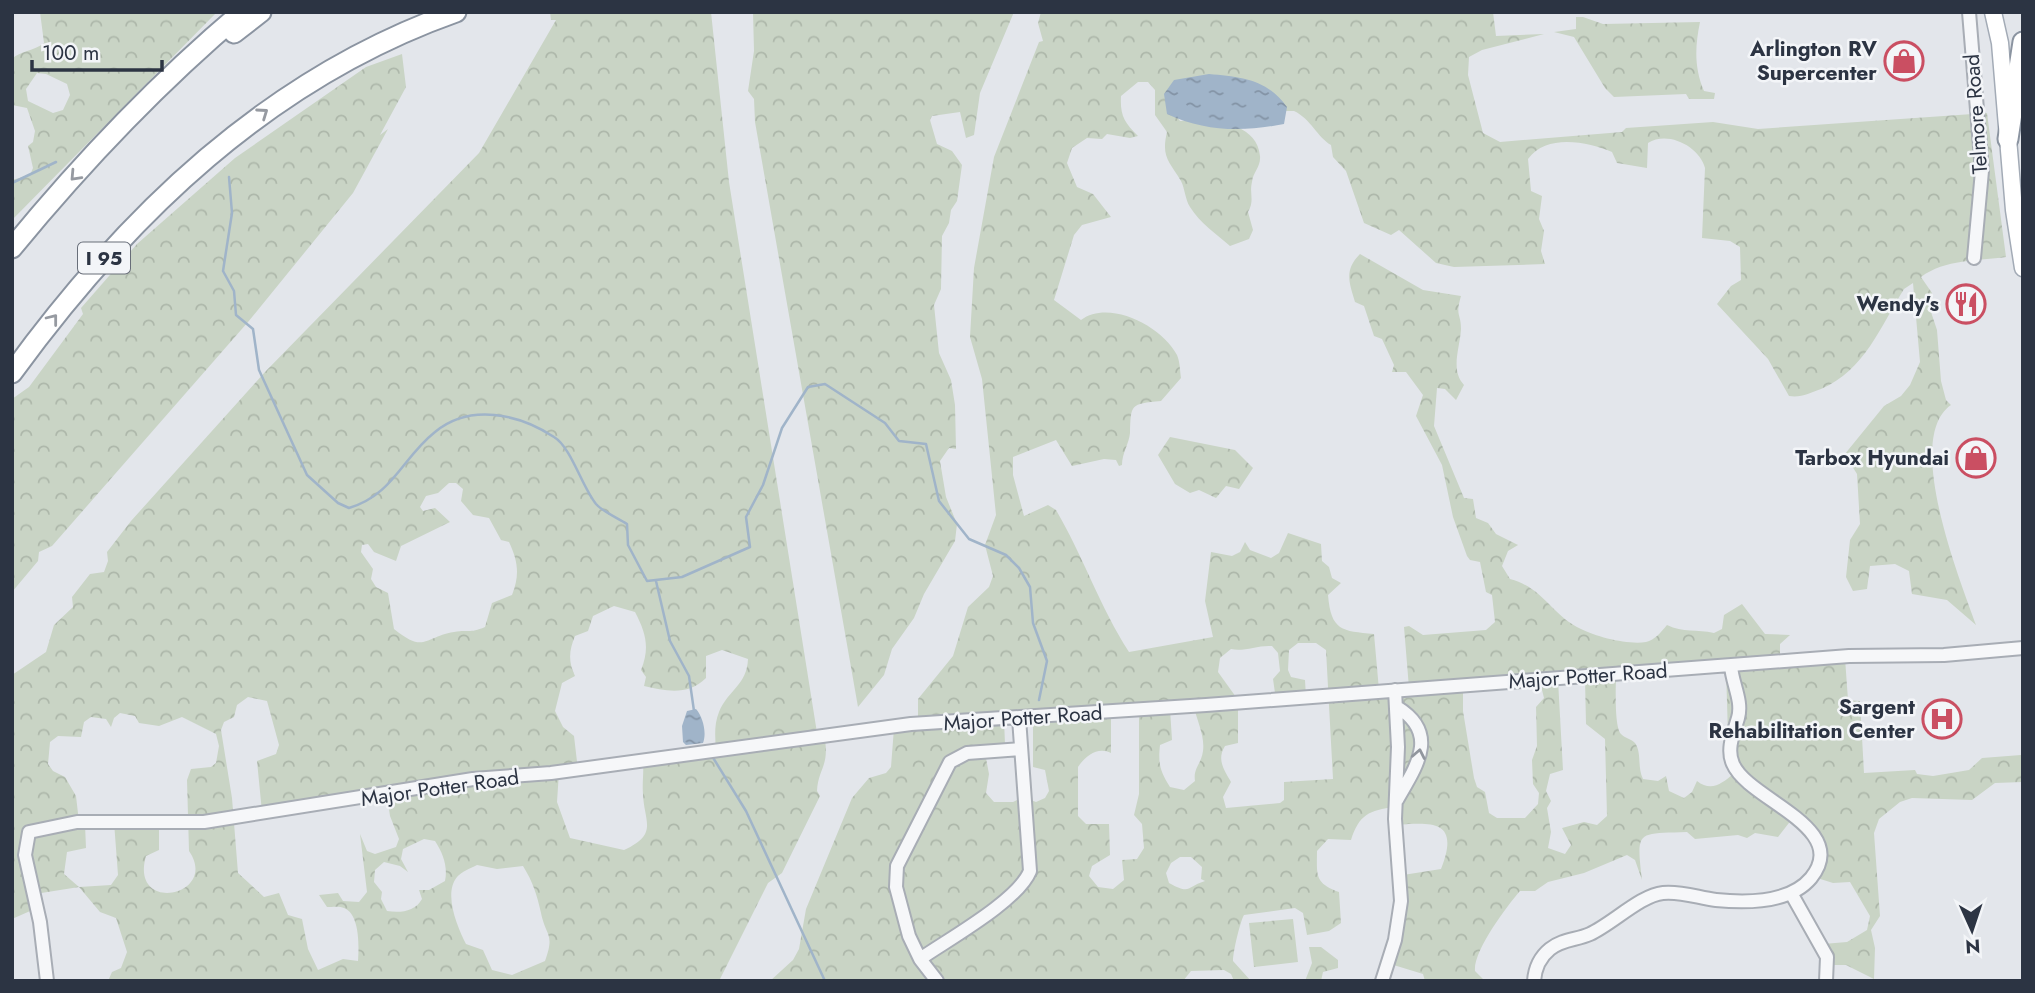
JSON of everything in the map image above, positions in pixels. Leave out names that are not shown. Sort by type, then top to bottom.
[{"type":"highway","points":[[12,248],[64,187],[191,58],[242,12]]},
{"type":"highway","points":[[123,127],[261,12]]},
{"type":"highway","name":"I 95","points":[[12,373],[120,241],[209,155],[266,111],[337,67],[392,38],[456,12]]},
{"type":"highway","points":[[2008,139],[2023,42]]},
{"type":"main road","points":[[1993,12],[2000,43],[2022,261]]},
{"type":"main road","points":[[2000,43],[2002,12]]},
{"type":"street","name":"Telmore Road","points":[[1969,12],[1982,171],[1974,258]]},
{"type":"street","name":"Major Potter Road","points":[[47,981],[40,922],[25,855],[29,832],[77,822],[204,822],[473,779],[551,773],[911,724],[1849,656],[1944,655],[2023,648]]},
{"type":"street","points":[[1534,981],[1539,961],[1555,945],[1587,936],[1657,894],[1674,893],[1741,901],[1791,893],[1805,884],[1815,871],[1819,860],[1816,839],[1805,824],[1754,788],[1734,767],[1731,751],[1734,725],[1728,693],[1732,686],[1731,666]]},
{"type":"street","points":[[1382,981],[1395,940],[1401,901],[1395,804],[1395,690]]},
{"type":"street","points":[[1395,804],[1414,772],[1421,742],[1415,721],[1397,708]]},
{"type":"street","points":[[920,959],[993,909],[1026,880],[1030,871],[1019,718]]},
{"type":"street","points":[[937,981],[920,959],[909,936],[896,887],[897,866],[918,819],[950,762],[967,753],[1021,749]]},
{"type":"street","points":[[1791,893],[1827,957],[1826,981]]},
{"type":"green space","points":[[40,12],[217,12],[12,220],[12,180],[30,175],[33,168],[28,146],[33,142],[35,131],[27,108],[12,105],[12,59],[44,43]],"holes":[[[37,73],[46,74],[67,84],[70,95],[63,110],[53,113],[28,101],[26,89]]]},
{"type":"green space","points":[[550,12],[711,12],[729,182],[818,739],[825,740],[826,756],[817,791],[820,796],[782,873],[768,883],[719,981],[108,981],[112,972],[121,968],[127,952],[116,918],[100,912],[79,887],[35,894],[37,908],[12,919],[12,675],[46,652],[54,625],[73,607],[72,597],[90,574],[104,572],[108,561],[107,552],[131,521],[265,372],[479,153],[556,20],[551,20]],"holes":[[[449,483],[456,483],[463,489],[461,501],[473,515],[489,518],[501,540],[509,542],[516,562],[516,581],[512,595],[492,603],[485,627],[444,634],[424,642],[412,641],[394,629],[388,593],[376,587],[371,579],[373,569],[361,552],[362,545],[368,544],[374,552],[396,561],[401,546],[450,522],[435,508],[423,511],[420,507],[426,496],[438,493]],[[614,606],[635,612],[646,641],[641,670],[646,677],[644,686],[660,689],[677,691],[699,684],[706,678],[706,656],[722,650],[748,659],[741,681],[723,704],[717,717],[716,751],[643,760],[646,833],[624,850],[570,838],[557,802],[559,772],[578,770],[574,736],[563,727],[555,711],[562,683],[575,676],[570,656],[575,636],[588,631],[593,616]],[[248,697],[267,701],[279,745],[276,754],[257,761],[262,812],[387,796],[390,816],[399,839],[396,847],[375,854],[367,851],[360,834],[367,892],[359,902],[343,901],[338,893],[319,895],[327,907],[344,908],[353,917],[357,932],[358,961],[343,959],[318,970],[308,949],[302,919],[288,915],[279,893],[264,897],[238,873],[232,798],[221,730],[224,722],[234,717],[237,705]],[[120,713],[135,716],[139,723],[159,726],[182,717],[216,734],[219,746],[216,763],[211,767],[191,769],[187,780],[189,851],[195,867],[193,879],[185,888],[173,893],[160,892],[150,886],[144,875],[146,856],[159,850],[159,823],[114,822],[118,875],[111,885],[79,887],[64,874],[67,852],[86,848],[85,824],[79,822],[76,796],[65,777],[53,771],[48,764],[50,742],[58,736],[81,737],[84,722],[91,717],[106,719],[111,727],[114,718]],[[424,839],[435,841],[444,860],[445,881],[429,890],[419,890],[422,899],[411,909],[402,912],[387,911],[381,899],[382,892],[374,882],[375,870],[384,862],[400,866],[408,872],[401,859],[403,849]],[[477,865],[497,869],[523,866],[534,889],[549,936],[545,961],[512,975],[492,970],[483,950],[466,944],[453,911],[451,892],[457,877]]]},
{"type":"green space","points":[[753,12],[1014,12],[980,93],[974,135],[966,138],[960,112],[932,116],[930,120],[937,144],[952,151],[962,165],[957,201],[942,236],[941,289],[934,305],[939,353],[951,380],[955,405],[956,449],[949,448],[940,461],[946,497],[957,524],[955,541],[924,594],[914,618],[892,649],[884,675],[858,707],[755,122],[754,99],[748,91],[754,51]]},
{"type":"green space","points":[[1041,12],[1493,12],[1496,36],[1544,34],[1482,50],[1469,57],[1468,75],[1483,133],[1500,142],[1622,132],[1626,128],[1713,122],[1758,129],[1987,113],[2006,257],[1951,264],[1921,277],[1932,293],[1931,312],[1937,330],[1941,381],[1946,400],[1951,405],[1938,422],[1932,447],[1934,477],[1948,544],[1976,625],[1947,600],[1912,594],[1909,571],[1895,564],[1870,566],[1867,589],[1853,591],[1846,577],[1850,540],[1860,524],[1857,474],[1852,466],[1840,464],[1840,460],[1884,406],[1901,396],[1910,385],[1920,362],[1913,283],[1904,289],[1870,346],[1849,371],[1821,389],[1801,396],[1789,396],[1768,359],[1717,304],[1731,286],[1741,280],[1740,247],[1730,241],[1702,238],[1705,168],[1697,153],[1690,147],[1665,138],[1648,143],[1647,168],[1617,163],[1612,152],[1580,143],[1557,143],[1536,151],[1528,159],[1531,191],[1542,196],[1539,219],[1544,231],[1541,251],[1545,264],[1454,267],[1436,263],[1399,230],[1391,235],[1364,223],[1346,171],[1333,157],[1331,145],[1294,111],[1173,111],[1180,121],[1229,124],[1250,135],[1257,144],[1260,160],[1251,186],[1248,212],[1253,230],[1249,239],[1230,246],[1203,223],[1190,207],[1181,181],[1166,153],[1167,132],[1155,115],[1155,90],[1148,82],[1138,82],[1121,96],[1121,103],[1124,118],[1138,136],[1130,138],[1107,134],[1102,139],[1087,138],[1072,148],[1067,163],[1077,187],[1093,194],[1111,217],[1082,225],[1074,235],[1054,300],[1081,320],[1093,314],[1120,314],[1147,326],[1170,344],[1177,355],[1181,378],[1161,401],[1134,407],[1122,465],[1119,466],[1116,460],[1104,459],[1072,466],[1056,440],[1013,457],[1013,475],[1024,516],[1048,505],[1056,510],[1129,652],[1213,637],[1205,601],[1211,552],[1232,556],[1240,552],[1245,542],[1250,550],[1271,558],[1279,553],[1288,533],[1321,544],[1322,561],[1329,567],[1332,578],[1341,583],[1328,595],[1335,622],[1346,630],[1374,634],[1379,690],[1409,688],[1404,627],[1409,626],[1423,635],[1486,630],[1495,622],[1492,595],[1486,592],[1480,562],[1470,560],[1467,556],[1453,517],[1442,465],[1416,416],[1423,395],[1406,372],[1392,372],[1394,365],[1382,339],[1374,336],[1364,306],[1355,302],[1350,271],[1360,254],[1423,290],[1461,296],[1458,311],[1461,329],[1457,373],[1464,385],[1456,400],[1445,389],[1437,388],[1434,426],[1464,498],[1473,499],[1476,518],[1488,523],[1496,534],[1518,545],[1508,551],[1502,566],[1510,579],[1522,583],[1540,595],[1571,623],[1613,640],[1646,642],[1655,638],[1667,625],[1714,633],[1722,629],[1724,615],[1742,604],[1765,634],[1790,635],[1780,644],[1780,660],[1845,658],[1848,700],[1860,701],[1864,773],[1915,770],[1917,774],[1933,776],[1969,770],[1982,758],[2021,755],[2023,782],[1995,783],[1972,800],[1912,798],[1900,802],[1879,819],[1874,833],[1880,916],[1871,930],[1875,948],[1874,979],[1846,965],[1829,965],[1823,944],[1847,942],[1867,930],[1870,916],[1850,882],[1833,883],[1814,877],[1817,846],[1792,819],[1778,837],[1755,833],[1747,838],[1738,835],[1695,839],[1687,832],[1649,835],[1640,843],[1642,880],[1635,860],[1627,855],[1584,873],[1548,882],[1535,891],[1520,891],[1479,952],[1475,971],[1485,981],[1425,981],[1423,974],[1387,963],[1403,875],[1441,869],[1447,841],[1445,833],[1432,825],[1397,825],[1395,807],[1366,815],[1351,840],[1328,839],[1317,851],[1321,881],[1339,892],[1341,923],[1329,931],[1307,935],[1303,913],[1295,908],[1244,915],[1233,961],[1251,981],[1234,981],[1231,974],[1224,970],[1191,971],[1183,981],[770,981],[793,960],[799,949],[806,909],[852,798],[869,778],[886,773],[891,767],[894,728],[918,724],[918,699],[953,656],[968,607],[989,587],[993,576],[985,545],[996,515],[982,379],[970,337],[974,268],[994,157],[1039,42],[1043,41],[1038,23]],"holes":[[[1298,643],[1316,643],[1326,650],[1333,779],[1284,782],[1284,800],[1280,803],[1226,808],[1223,797],[1231,782],[1222,765],[1221,756],[1225,746],[1238,743],[1238,705],[1241,704],[1218,672],[1220,658],[1231,649],[1272,646],[1278,653],[1280,671],[1273,679],[1276,700],[1306,697],[1305,680],[1291,677],[1288,670],[1289,650]],[[1726,668],[1728,736],[1734,773],[1712,786],[1697,781],[1692,792],[1684,798],[1669,791],[1666,776],[1658,781],[1643,779],[1637,747],[1622,735],[1616,715],[1616,674]],[[1558,680],[1585,680],[1586,724],[1605,739],[1607,816],[1597,825],[1584,822],[1562,828],[1571,845],[1565,854],[1548,848],[1551,832],[1547,808],[1551,801],[1546,791],[1550,774],[1563,770]],[[1540,682],[1544,698],[1536,707],[1537,746],[1532,760],[1533,784],[1539,793],[1538,804],[1525,818],[1497,818],[1489,813],[1485,792],[1477,787],[1474,778],[1463,711],[1463,686]],[[1194,707],[1202,734],[1203,751],[1195,781],[1184,790],[1170,787],[1160,767],[1160,745],[1172,740],[1170,709]],[[1139,712],[1139,794],[1134,815],[1142,824],[1144,848],[1137,859],[1122,860],[1124,880],[1113,889],[1098,887],[1089,876],[1092,866],[1110,855],[1109,824],[1086,824],[1078,816],[1078,767],[1092,753],[1111,753],[1111,714]],[[1033,719],[1033,767],[1045,770],[1049,791],[1045,798],[1036,802],[1023,797],[1013,802],[994,802],[986,793],[989,774],[985,753],[990,746],[1005,744],[1004,720]],[[1180,857],[1191,857],[1202,867],[1201,879],[1205,881],[1188,889],[1181,889],[1169,883],[1166,873],[1171,863]]]},
{"type":"green space","points":[[1576,17],[1603,24],[1700,22],[1696,48],[1698,74],[1704,91],[1715,93],[1714,99],[1689,99],[1686,94],[1614,97],[1605,88],[1574,37],[1554,32],[1576,29]]},
{"type":"green space","points":[[402,54],[406,87],[380,135],[388,129],[353,193],[248,322],[52,546],[39,552],[38,561],[12,592],[12,399],[29,387],[83,314],[81,308],[137,244],[235,158],[366,67]]},
{"type":"green space","points":[[1170,437],[1235,450],[1253,468],[1239,489],[1226,486],[1216,498],[1199,490],[1190,493],[1175,484],[1158,455]]},
{"type":"green space","points":[[1293,919],[1298,962],[1254,967],[1249,923]]},
{"type":"green space","points":[[1309,947],[1321,947],[1338,960],[1338,968],[1323,972],[1321,981],[1305,981],[1312,963]]},
{"type":"water","points":[[1209,74],[1242,78],[1271,90],[1287,107],[1284,124],[1225,129],[1196,124],[1167,114],[1164,94],[1174,80]]},
{"type":"water","points":[[696,709],[704,725],[703,743],[686,745],[683,742],[682,726],[687,711]]},
{"type":"waterway","points":[[12,183],[56,162]]},
{"type":"waterway","points":[[229,177],[232,213],[223,271],[234,291],[236,315],[253,329],[259,370],[307,475],[338,503],[349,508],[376,494],[424,442],[449,423],[463,417],[479,415],[510,418],[540,429],[554,437],[566,449],[596,504],[627,524],[628,545],[647,581],[682,577],[750,547],[746,517],[763,485],[782,428],[808,387],[825,384],[885,423],[899,441],[926,444],[939,501],[969,539],[1006,555],[1019,568],[1030,587],[1033,623],[1047,661],[1039,700]]},
{"type":"waterway","points":[[656,581],[670,641],[689,676],[694,711]]},
{"type":"waterway","points":[[712,756],[746,811],[825,981]]},
{"type":"place","name":"Arlington RV Supercenter","points":[[1904,61]]},
{"type":"place","name":"Wendy's","points":[[1966,304]]},
{"type":"place","name":"Tarbox Hyundai","points":[[1976,458]]},
{"type":"place","name":"Sargent Rehabilitation Center","points":[[1942,719]]}]
